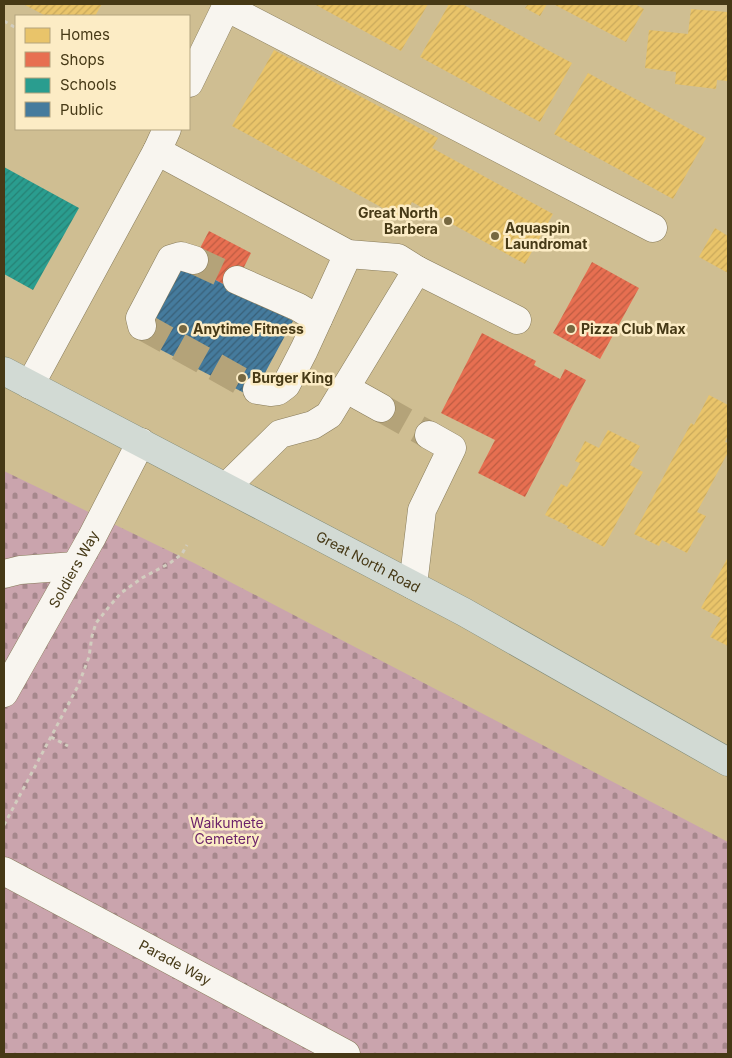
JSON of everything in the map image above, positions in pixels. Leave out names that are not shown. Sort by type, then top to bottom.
[{"type":"main road","name":"Great North Road","points":[[4,371],[413,585],[728,762]]},
{"type":"lane","points":[[190,81],[223,5],[653,228]]},
{"type":"lane","points":[[30,385],[162,140],[348,254],[398,258],[417,270],[517,320]]},
{"type":"lane","points":[[257,390],[278,391],[286,385],[348,254]]},
{"type":"lane","points":[[142,326],[140,318],[172,259],[181,256],[194,260]]},
{"type":"lane","points":[[226,487],[280,434],[313,425],[329,415],[417,270]]},
{"type":"lane","points":[[237,280],[318,318]]},
{"type":"lane","points":[[345,388],[381,408]]},
{"type":"lane","points":[[413,585],[422,510],[452,448],[430,435]]},
{"type":"lane","name":"Soldiers Way","points":[[4,694],[141,442]]},
{"type":"lane","points":[[4,574],[20,570],[75,566]]},
{"type":"lane","name":"Parade Way","points":[[4,871],[346,1054]]},
{"type":"path","points":[[4,21],[15,28]]},
{"type":"path","points":[[4,25],[10,25]]},
{"type":"path","points":[[4,825],[78,686],[89,657],[96,624],[121,593],[142,578],[170,563],[182,554],[187,545]]},
{"type":"path","points":[[51,737],[68,746]]},
{"type":"green space","name":"Waikumete Cemetery","points":[[4,471],[194,563],[728,842],[728,1054],[4,1054]]},
{"type":"building: Homes","points":[[23,4],[102,4],[96,15],[44,15]]},
{"type":"building: Homes","points":[[314,4],[428,4],[401,51]]},
{"type":"building: Homes","points":[[449,4],[462,4],[572,63],[540,122],[420,57]]},
{"type":"building: Homes","points":[[528,4],[547,4],[540,16],[525,8]]},
{"type":"building: Homes","points":[[553,4],[635,4],[644,9],[626,42]]},
{"type":"building: Homes","points":[[691,9],[727,12],[728,14],[728,81],[717,80],[716,89],[675,84],[676,72],[645,68],[649,30],[688,34]]},
{"type":"building: Homes","points":[[274,50],[438,138],[432,148],[553,214],[525,264],[412,202],[403,219],[232,126]]},
{"type":"building: Homes","points":[[588,73],[706,138],[673,199],[554,134]]},
{"type":"building: Homes","points":[[715,228],[728,236],[728,273],[699,257]]},
{"type":"building: Homes","points":[[709,395],[728,405],[728,435],[725,442],[728,443],[728,452],[697,512],[706,516],[687,553],[662,540],[659,546],[634,534],[691,423],[694,425]]},
{"type":"building: Homes","points":[[608,430],[640,446],[630,465],[643,472],[604,547],[545,515],[561,484],[567,487],[580,463],[575,461],[585,441],[599,448]]},
{"type":"building: Homes","points":[[728,557],[728,646],[710,637],[721,618],[701,608]]},
{"type":"building: Shops","points":[[209,231],[251,253],[233,289],[190,267]]},
{"type":"building: Shops","points":[[592,262],[639,288],[600,359],[553,333]]},
{"type":"building: Shops","points":[[482,333],[536,361],[534,365],[560,379],[565,369],[586,380],[525,497],[478,473],[495,440],[441,413]]},
{"type":"building: Schools","points":[[4,167],[79,208],[33,290],[4,274]]},
{"type":"building: Public","points":[[176,260],[233,289],[285,309],[282,315],[293,321],[252,397],[136,337]]},
{"type":"tunnel","points":[[194,260],[237,280]]},
{"type":"tunnel","points":[[142,326],[257,390]]},
{"type":"tunnel","points":[[381,408],[429,435]]},
{"type":"place","name":"Great North Barbera","points":[[448,221]]},
{"type":"place","name":"Aquaspin Laundromat","points":[[495,236]]},
{"type":"place","name":"Anytime Fitness","points":[[183,329]]},
{"type":"place","name":"Pizza Club Max","points":[[571,329]]},
{"type":"place","name":"Burger King","points":[[242,378]]}]
